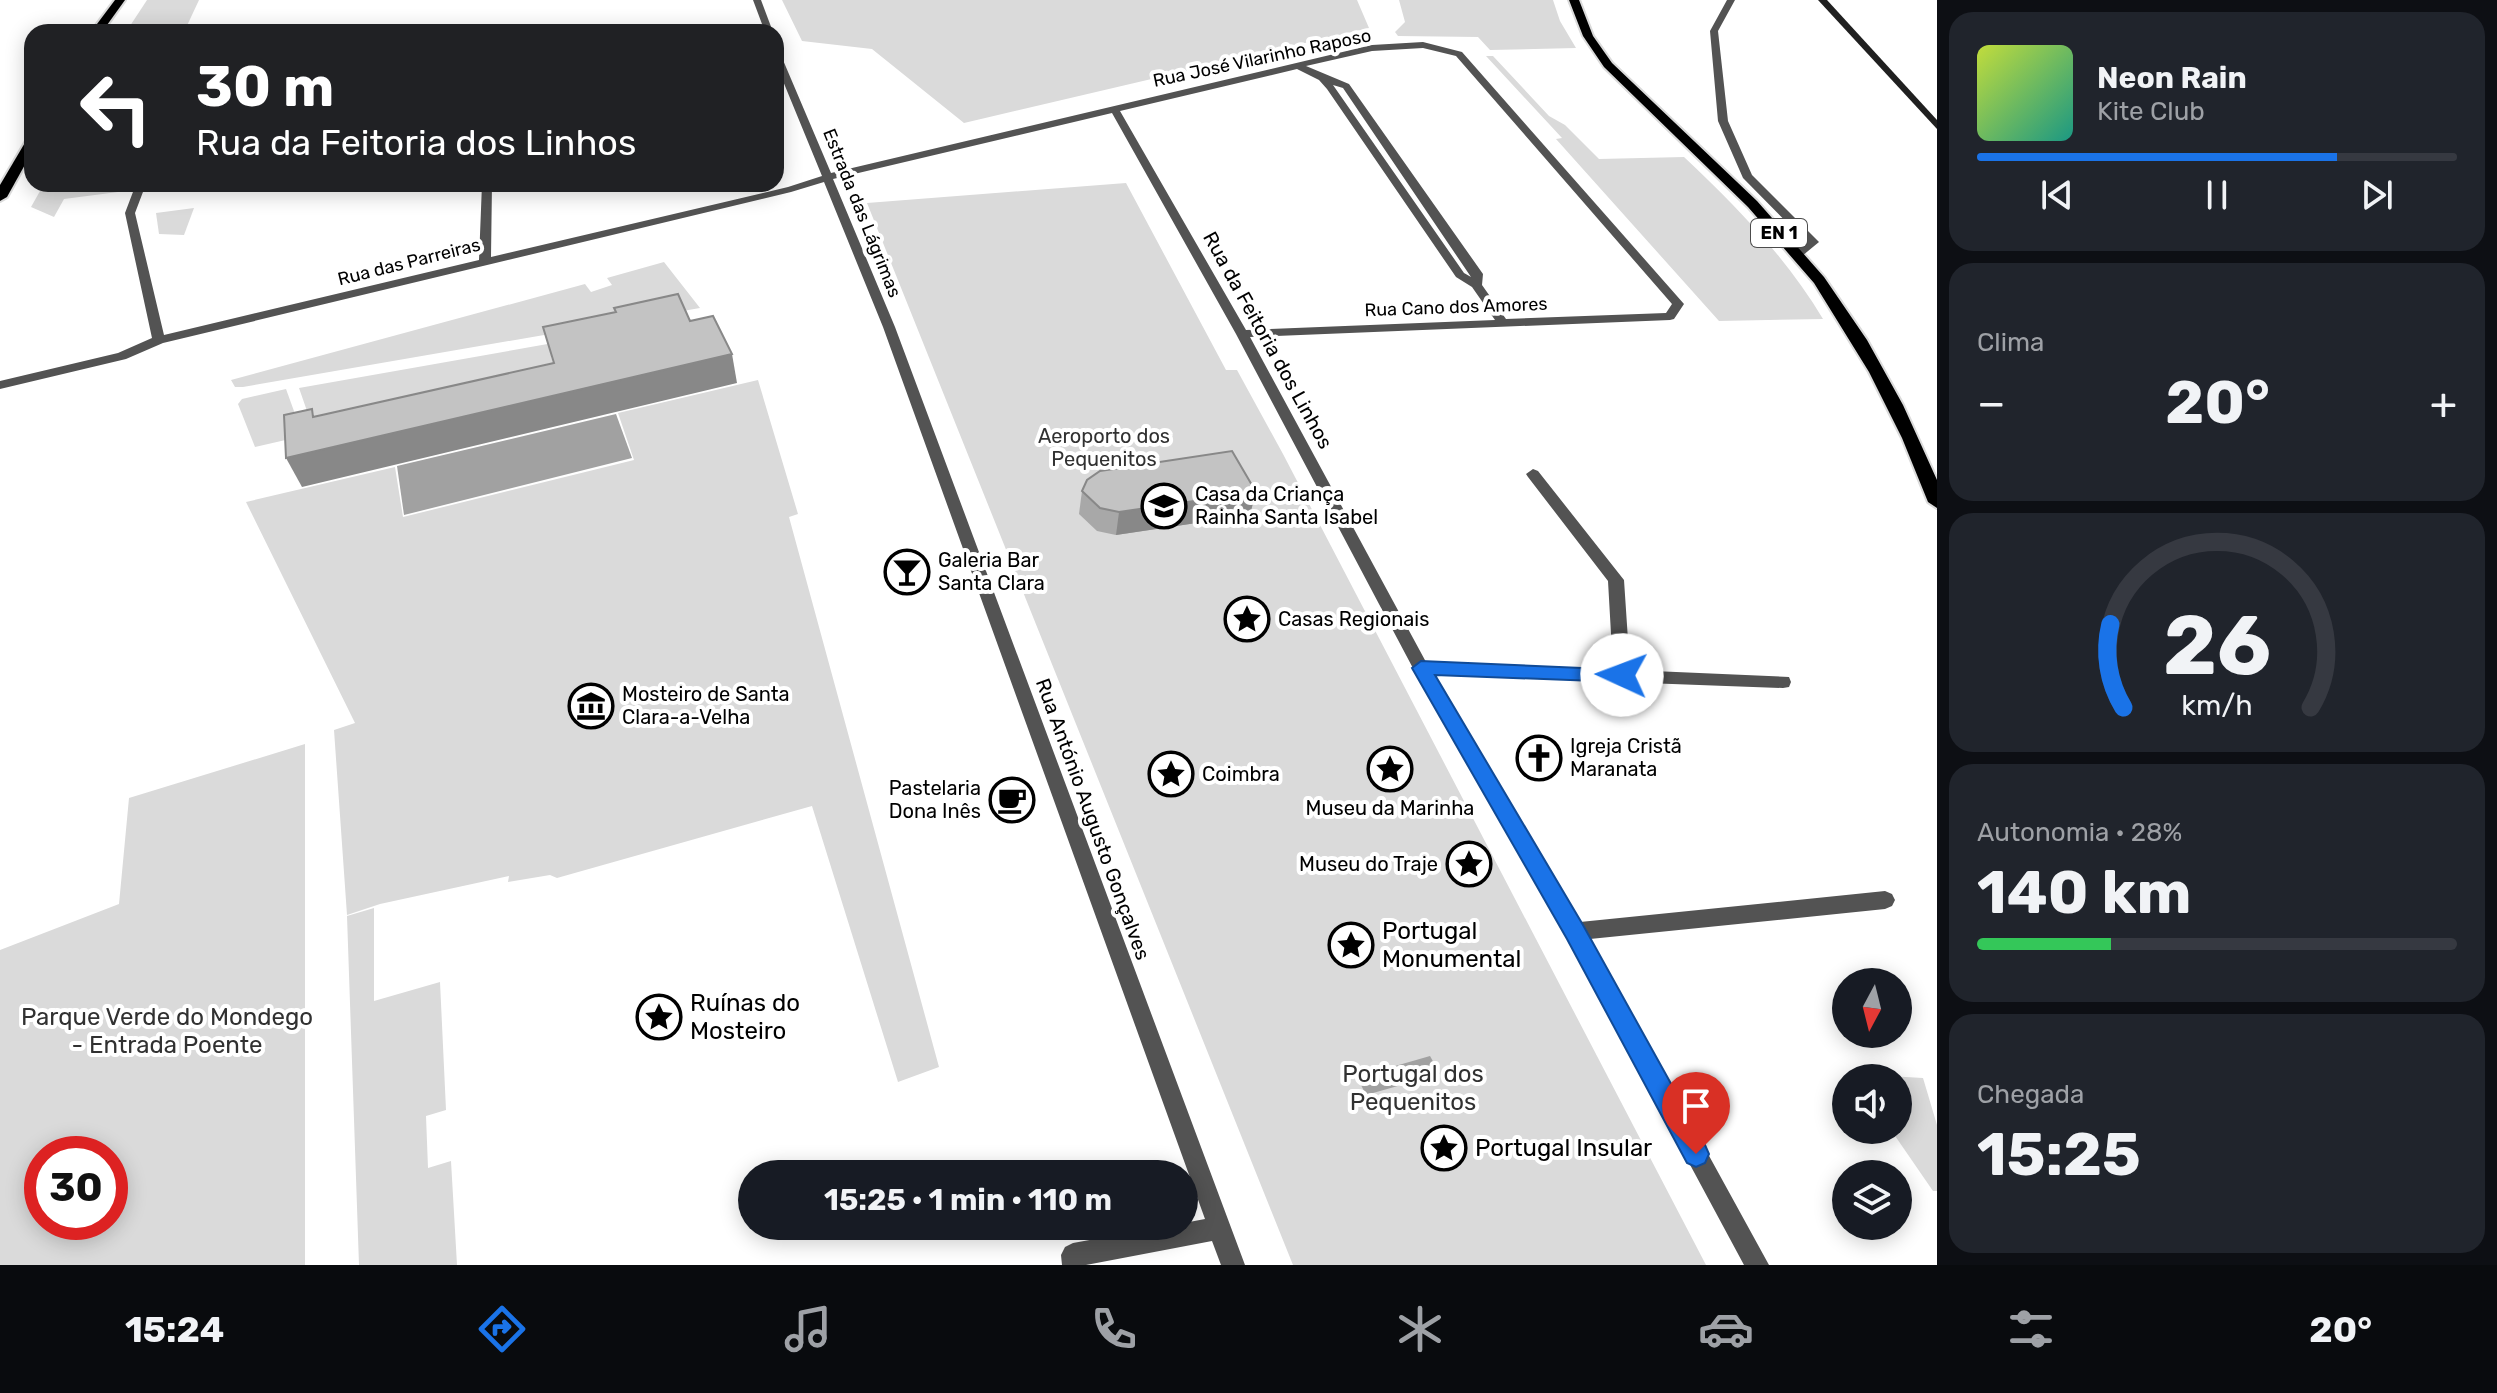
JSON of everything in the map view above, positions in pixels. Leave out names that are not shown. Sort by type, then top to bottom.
[{"type":"main road","points":[[102,24],[120,0]]},
{"type":"main road","name":"EN 1","points":[[1574,0],[1588,36],[1608,65],[1798,254],[1848,326],[1903,422],[1937,502]]},
{"type":"main road","points":[[0,197],[24,155]]},
{"type":"street","points":[[757,0],[766,24]]},
{"type":"street","points":[[1731,0],[1714,31],[1723,121],[1747,176],[1813,242],[1798,254]]},
{"type":"street","points":[[1822,0],[1937,126]]},
{"type":"street","name":"Rua José Vilarinho Raposo","points":[[829,177],[1372,48],[1423,45],[1443,48],[1459,54],[1678,304],[1670,316]]},
{"type":"street","points":[[1297,65],[1322,78],[1460,275],[1476,285],[1503,323]]},
{"type":"street","name":"Estrada das Lágrimas","points":[[784,78],[829,177],[912,389]]},
{"type":"street","name":"Rua da Feitoria dos Linhos","points":[[1114,108],[1242,334],[1421,668],[1575,932],[1757,1265]]},
{"type":"street","name":"Rua das Parreiras","points":[[784,191],[829,177]]},
{"type":"street","points":[[138,192],[130,213],[159,340]]},
{"type":"street","points":[[485,262],[487,192]]},
{"type":"street","name":"Rua das Parreiras","points":[[0,385],[122,356],[159,340],[778,192]]},
{"type":"street","name":"Rua Cano dos Amores","points":[[1242,334],[1670,316]]},
{"type":"street","name":"Rua António Augusto Gonçalves","points":[[912,389],[1233,1265]]},
{"type":"street","points":[[1533,474],[1616,580],[1622,675]]},
{"type":"street","points":[[1421,668],[1783,682]]},
{"type":"street","points":[[1575,932],[1885,900]]},
{"type":"street","points":[[1074,1265],[1073,1255],[1219,1228]]},
{"type":"green space","points":[[147,0],[199,0],[188,24],[131,24]]},
{"type":"green space","points":[[782,0],[1357,0],[1369,28],[964,123],[872,49],[802,41]]},
{"type":"green space","points":[[1399,0],[1553,0],[1560,21],[1576,48],[1490,50],[1478,37],[1398,36],[1395,32],[1405,22]]},
{"type":"green space","points":[[1486,56],[1493,56],[1549,116],[1565,125],[1599,159],[1684,157],[1759,233],[1793,274],[1823,319],[1719,321],[1556,139],[1562,138]]},
{"type":"green space","name":"Portugal dos Pequenitos","points":[[1126,183],[1226,370],[1237,370],[1283,454],[1706,1265],[1293,1265],[867,203]]},
{"type":"green space","points":[[39,192],[118,192],[64,199],[54,217],[31,207]]},
{"type":"green space","points":[[194,208],[184,235],[159,234],[156,213]]},
{"type":"green space","points":[[664,262],[700,308],[243,387],[235,387],[231,380],[585,284],[591,292],[612,285],[607,278]]},
{"type":"green space","points":[[683,320],[551,356],[558,379],[315,434],[299,388]]},
{"type":"green space","points":[[758,380],[798,514],[789,517],[939,1067],[898,1082],[812,806],[557,878],[550,875],[508,882],[509,876],[380,904],[347,915],[334,730],[355,723],[246,502],[395,467],[403,517],[634,460],[618,413]]},
{"type":"green space","points":[[286,389],[303,436],[255,447],[238,404],[242,399]]},
{"type":"green space","name":"Parque Verde do Mondego - Entrada Poente","points":[[305,744],[305,1265],[0,1265],[0,950],[119,904],[129,798]]},
{"type":"green space","points":[[374,908],[374,1001],[440,982],[446,1110],[426,1116],[428,1168],[451,1161],[457,1265],[359,1265],[347,916]]},
{"type":"green space","points":[[1912,1077],[1923,1078],[1937,1125],[1937,1191],[1933,1191],[1901,1144],[1912,1144]]},
{"type":"shaded area","points":[[616,414],[632,458],[404,515],[397,466]]},
{"type":"shaded area","points":[[1430,1056],[1440,1074],[1366,1095],[1357,1077]]},
{"type":"building","points":[[678,294],[690,321],[713,316],[732,354],[286,458],[284,415],[312,409],[313,417],[554,363],[543,327],[616,312],[614,308]]},
{"type":"building","points":[[1232,451],[1256,492],[1119,512],[1100,508],[1082,491],[1087,480],[1100,471]]},
{"type":"place","name":"Casa da Criança Rainha Santa Isabel","points":[[1164,506]]},
{"type":"place","name":"Galeria Bar Santa Clara","points":[[907,572]]},
{"type":"place","name":"Casas Regionais","points":[[1247,619]]},
{"type":"place","name":"Mosteiro de Santa Clara-a-Velha","points":[[591,706]]},
{"type":"place","name":"Igreja Cristã Maranata","points":[[1539,758]]},
{"type":"place","name":"Museu da Marinha","points":[[1390,769]]},
{"type":"place","name":"Coimbra","points":[[1171,774]]},
{"type":"place","name":"Pastelaria Dona Inês","points":[[1012,800]]},
{"type":"place","name":"Museu do Traje","points":[[1469,864]]},
{"type":"place","name":"Portugal Monumental","points":[[1351,945]]},
{"type":"place","name":"Ruínas do Mosteiro","points":[[659,1017]]},
{"type":"place","name":"Portugal Insular","points":[[1444,1148]]},
{"type":"route","points":[[1622,675],[1421,668],[1575,932],[1696,1154]]},
{"type":"park label","name":"Aeroporto dos Pequenitos","points":[[1104,448]]}]
